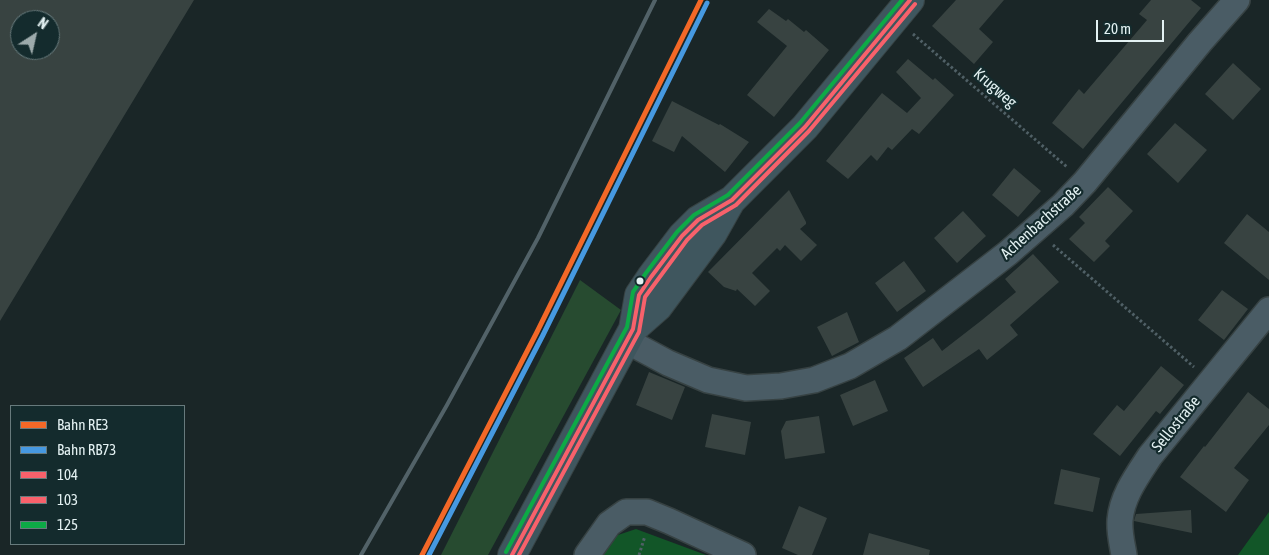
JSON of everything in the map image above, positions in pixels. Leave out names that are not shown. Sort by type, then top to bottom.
[{"type":"main road","points":[[512,555],[630,335],[658,307],[713,232],[732,200],[805,127],[910,0]]},
{"type":"street","name":"Achenbachstraße","points":[[630,335],[668,363],[708,380],[746,388],[781,386],[814,380],[850,366],[898,338],[1008,253],[1063,205],[1085,182],[1236,0]]},
{"type":"street","name":"Sellostraße","points":[[1124,555],[1120,519],[1124,500],[1133,482],[1150,456],[1269,310]]},
{"type":"street","points":[[587,555],[609,524],[626,512],[647,512],[743,555]]},
{"type":"path","name":"Krugweg","points":[[920,39],[1054,155]]},
{"type":"path","points":[[1069,260],[1190,364]]},
{"type":"green space","points":[[580,280],[621,310],[488,555],[441,555]]},
{"type":"green space","points":[[1269,512],[1269,555],[1238,555]]},
{"type":"green space","points":[[636,529],[706,555],[600,555],[612,537]]},
{"type":"building","points":[[0,0],[194,0],[0,321]]},
{"type":"building","points":[[956,0],[1004,0],[979,29],[993,42],[974,64],[932,26]]},
{"type":"building","points":[[1151,0],[1191,0],[1201,8],[1083,149],[1052,123],[1079,89],[1084,94],[1147,20],[1139,14]]},
{"type":"building","points":[[769,9],[786,21],[788,19],[804,32],[806,30],[829,50],[774,117],[747,95],[787,46],[757,22]]},
{"type":"building","points":[[908,59],[933,80],[935,78],[954,95],[919,134],[912,129],[892,150],[888,147],[877,161],[871,155],[848,179],[826,161],[882,93],[907,113],[921,98],[896,72]]},
{"type":"building","points":[[1233,63],[1261,89],[1233,120],[1205,94]]},
{"type":"building","points":[[672,101],[720,124],[749,142],[725,172],[682,136],[674,152],[652,141]]},
{"type":"building","points":[[1175,123],[1207,150],[1178,183],[1147,154]]},
{"type":"building","points":[[1014,168],[1041,191],[1018,217],[992,195]]},
{"type":"building","points":[[1108,187],[1133,211],[1105,241],[1110,246],[1094,262],[1069,239],[1085,223],[1079,217]]},
{"type":"building","points":[[789,190],[806,222],[800,229],[817,245],[801,261],[785,245],[780,251],[777,248],[752,273],[770,291],[755,306],[737,289],[736,291],[724,287],[708,272]]},
{"type":"building","points":[[963,211],[986,236],[957,263],[934,238]]},
{"type":"building","points":[[1247,214],[1269,232],[1269,280],[1224,243]]},
{"type":"building","points":[[1033,254],[1059,282],[1010,325],[1018,335],[987,360],[979,349],[923,387],[904,358],[933,338],[942,351],[982,320],[1016,292],[1005,279]]},
{"type":"building","points":[[904,261],[926,291],[897,312],[875,283]]},
{"type":"building","points":[[1222,290],[1248,309],[1224,340],[1198,320]]},
{"type":"building","points":[[847,312],[859,342],[832,356],[817,327]]},
{"type":"building","points":[[1161,366],[1184,385],[1160,414],[1156,411],[1120,456],[1093,434],[1117,405],[1124,411]]},
{"type":"building","points":[[649,372],[685,387],[672,420],[636,405]]},
{"type":"building","points":[[875,380],[888,411],[853,426],[840,395]]},
{"type":"building","points":[[1248,392],[1269,409],[1269,425],[1234,468],[1249,480],[1226,512],[1180,477]]},
{"type":"building","points":[[712,414],[751,422],[745,455],[705,447]]},
{"type":"building","points":[[819,416],[825,453],[785,459],[781,431],[786,421]]},
{"type":"building","points":[[1061,469],[1100,478],[1093,512],[1054,504]]},
{"type":"building","points":[[799,506],[827,518],[812,555],[798,555],[782,548]]},
{"type":"building","points":[[1191,510],[1192,533],[1134,521],[1136,514]]},
{"type":"building","points":[[869,533],[930,550],[929,555],[863,555]]},
{"type":"railway","points":[[361,555],[447,405],[538,238],[655,0]]},
{"type":"rail line","name":"RE3","points":[[422,555],[537,332],[701,0]]},
{"type":"rail line","name":"RB73","points":[[429,555],[543,335],[707,3]]},
{"type":"transit line","name":"125","points":[[506,552],[627,327],[633,292],[646,273],[677,232],[694,215],[728,195],[800,123],[902,0]]},
{"type":"transit line","name":"104","points":[[512,555],[633,329],[639,295],[651,277],[682,236],[698,220],[732,200],[805,127],[910,0]]},
{"type":"transit line","name":"103","points":[[519,555],[639,332],[645,297],[687,240],[702,225],[736,205],[809,131],[915,4]]}]
